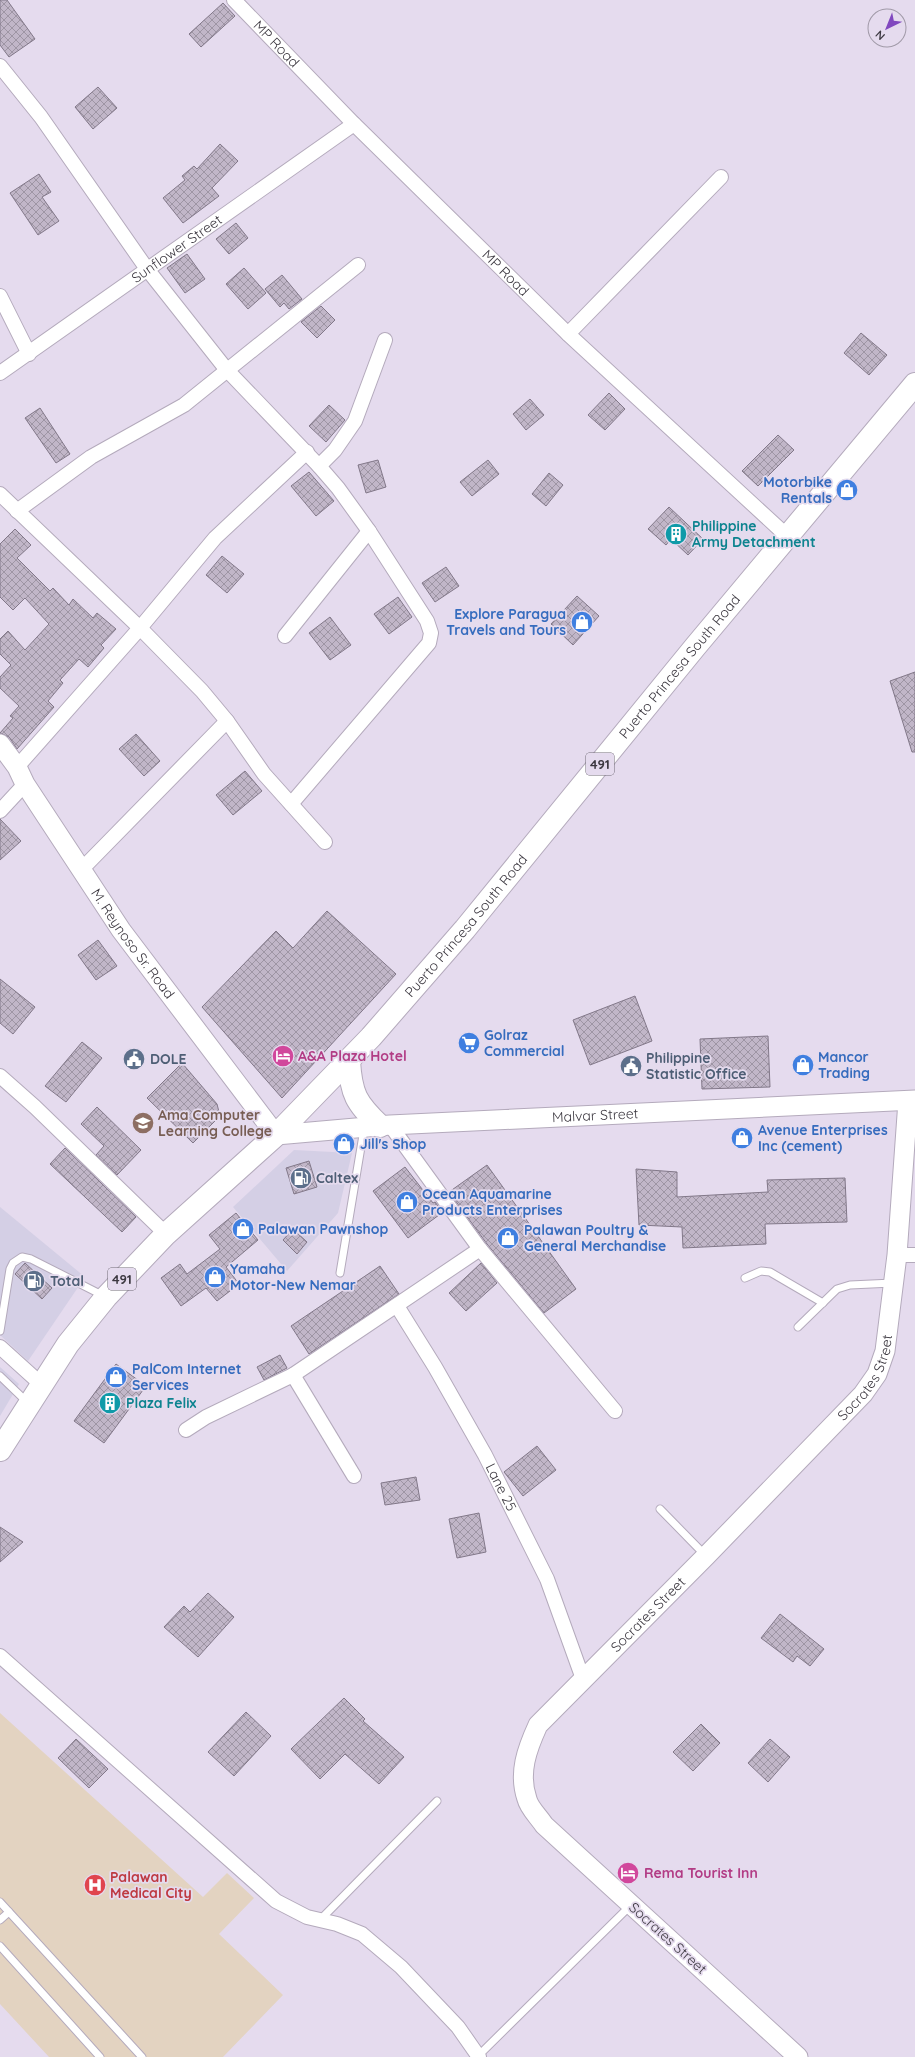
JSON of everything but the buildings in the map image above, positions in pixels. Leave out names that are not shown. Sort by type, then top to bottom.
[{"type":"main road","name":"Puerto Princesa South Road","points":[[0,1450],[68,1344],[106,1297],[166,1234],[276,1135],[349,1061],[460,934],[787,536],[915,384]]},
{"type":"main road","points":[[349,1061],[350,1079],[360,1106],[378,1126]]},
{"type":"street","name":"MP Road","points":[[234,0],[354,124],[568,334],[787,536]]},
{"type":"street","points":[[0,66],[41,117],[148,269],[226,369],[307,452],[338,488],[369,531],[427,621],[430,638],[429,644],[291,804]]},
{"type":"street","name":"Sunflower Street","points":[[0,373],[354,124]]},
{"type":"street","points":[[568,334],[721,177]]},
{"type":"street","points":[[17,511],[91,457],[184,405],[226,369],[358,265]]},
{"type":"street","points":[[0,296],[29,354]]},
{"type":"street","points":[[319,466],[335,450],[355,421],[384,340]]},
{"type":"street","points":[[17,767],[140,628],[215,538],[307,452]]},
{"type":"street","points":[[0,494],[140,628],[202,691],[228,721],[248,754],[325,842]]},
{"type":"street","points":[[285,636],[369,531]]},
{"type":"street","points":[[81,870],[228,721]]},
{"type":"street","name":"M. Reynoso Sr. Road","points":[[0,744],[17,767],[26,784],[121,930],[276,1135]]},
{"type":"street","points":[[0,811],[26,784]]},
{"type":"street","points":[[0,1076],[35,1107],[166,1234]]},
{"type":"street","name":"Malvar Street","points":[[276,1135],[378,1126],[911,1100]]},
{"type":"street","name":"Socrates Street","points":[[798,2057],[544,1825],[527,1800],[523,1770],[528,1747],[538,1725],[706,1556],[863,1394],[876,1374],[885,1351],[893,1283],[906,1255],[911,1100]]},
{"type":"street","points":[[378,1126],[615,1411]]},
{"type":"street","points":[[186,1430],[206,1417],[293,1374],[397,1306],[480,1249]]},
{"type":"street","name":"Lane 25","points":[[397,1306],[435,1367],[489,1462],[547,1579],[583,1679]]},
{"type":"street","points":[[0,1346],[42,1385]]},
{"type":"street","points":[[293,1374],[354,1476]]},
{"type":"street","points":[[0,1656],[276,1901],[307,1917],[337,1924],[362,1934],[396,1962],[458,2027],[479,2057]]},
{"type":"lane","points":[[340,1273],[378,1126]]},
{"type":"lane","points":[[0,1331],[10,1269],[13,1263],[22,1257],[31,1259],[106,1297]]},
{"type":"lane","points":[[745,1278],[761,1271],[770,1272],[823,1303]]},
{"type":"lane","points":[[798,1327],[836,1289],[850,1285],[893,1283]]},
{"type":"lane","points":[[0,1376],[29,1404]]},
{"type":"lane","points":[[660,1509],[706,1556]]},
{"type":"lane","points":[[319,1920],[436,1801]]},
{"type":"lane","points":[[0,1902],[142,2057]]},
{"type":"lane","points":[[479,2057],[632,1904]]},
{"type":"lane","points":[[0,1920],[9,1912]]},
{"type":"lane","points":[[0,1946],[100,2057]]},
{"type":"shaded area","points":[[294,1150],[352,1153],[338,1213],[287,1271],[233,1207]]},
{"type":"shaded area","points":[[0,1207],[85,1277],[28,1361],[0,1335]]},
{"type":"shaded area","points":[[0,1367],[19,1384],[0,1416]]},
{"type":"shaded area","name":"Palawan Medical City","points":[[0,1713],[203,1897],[227,1873],[254,1898],[219,1934],[283,1995],[223,2057],[49,2057],[0,2004]]},
{"type":"place","name":"Motorbike Rentals","points":[[847,490]]},
{"type":"place","name":"Philippine Army Detachment","points":[[676,534]]},
{"type":"place","name":"Explore Paragua Travels and Tours","points":[[582,622]]},
{"type":"place","name":"Golraz Commercial","points":[[469,1043]]},
{"type":"place","name":"A&A Plaza Hotel","points":[[283,1056]]},
{"type":"place","name":"DOLE","points":[[134,1059]]},
{"type":"place","name":"Mancor Trading","points":[[803,1065]]},
{"type":"place","name":"Philippine Statistic Office","points":[[631,1066]]},
{"type":"place","name":"Ama Computer Learning College","points":[[143,1123]]},
{"type":"place","name":"Avenue Enterprises Inc (cement)","points":[[742,1138]]},
{"type":"place","name":"Jill's Shop","points":[[344,1144]]},
{"type":"place","name":"Caltex","points":[[301,1178]]},
{"type":"place","name":"Ocean Aquamarine Products Enterprises","points":[[407,1202]]},
{"type":"place","name":"Palawan Pawnshop","points":[[243,1229]]},
{"type":"place","name":"Palawan Poultry & General Merchandise","points":[[508,1238]]},
{"type":"place","name":"Yamaha Motor-New Nemar","points":[[215,1277]]},
{"type":"place","name":"Total","points":[[34,1281]]},
{"type":"place","name":"PalCom Internet Services","points":[[116,1377]]},
{"type":"place","name":"Plaza Felix","points":[[110,1403]]},
{"type":"place","name":"Rema Tourist Inn","points":[[628,1873]]},
{"type":"place","name":"Palawan Medical City","points":[[95,1885]]}]
